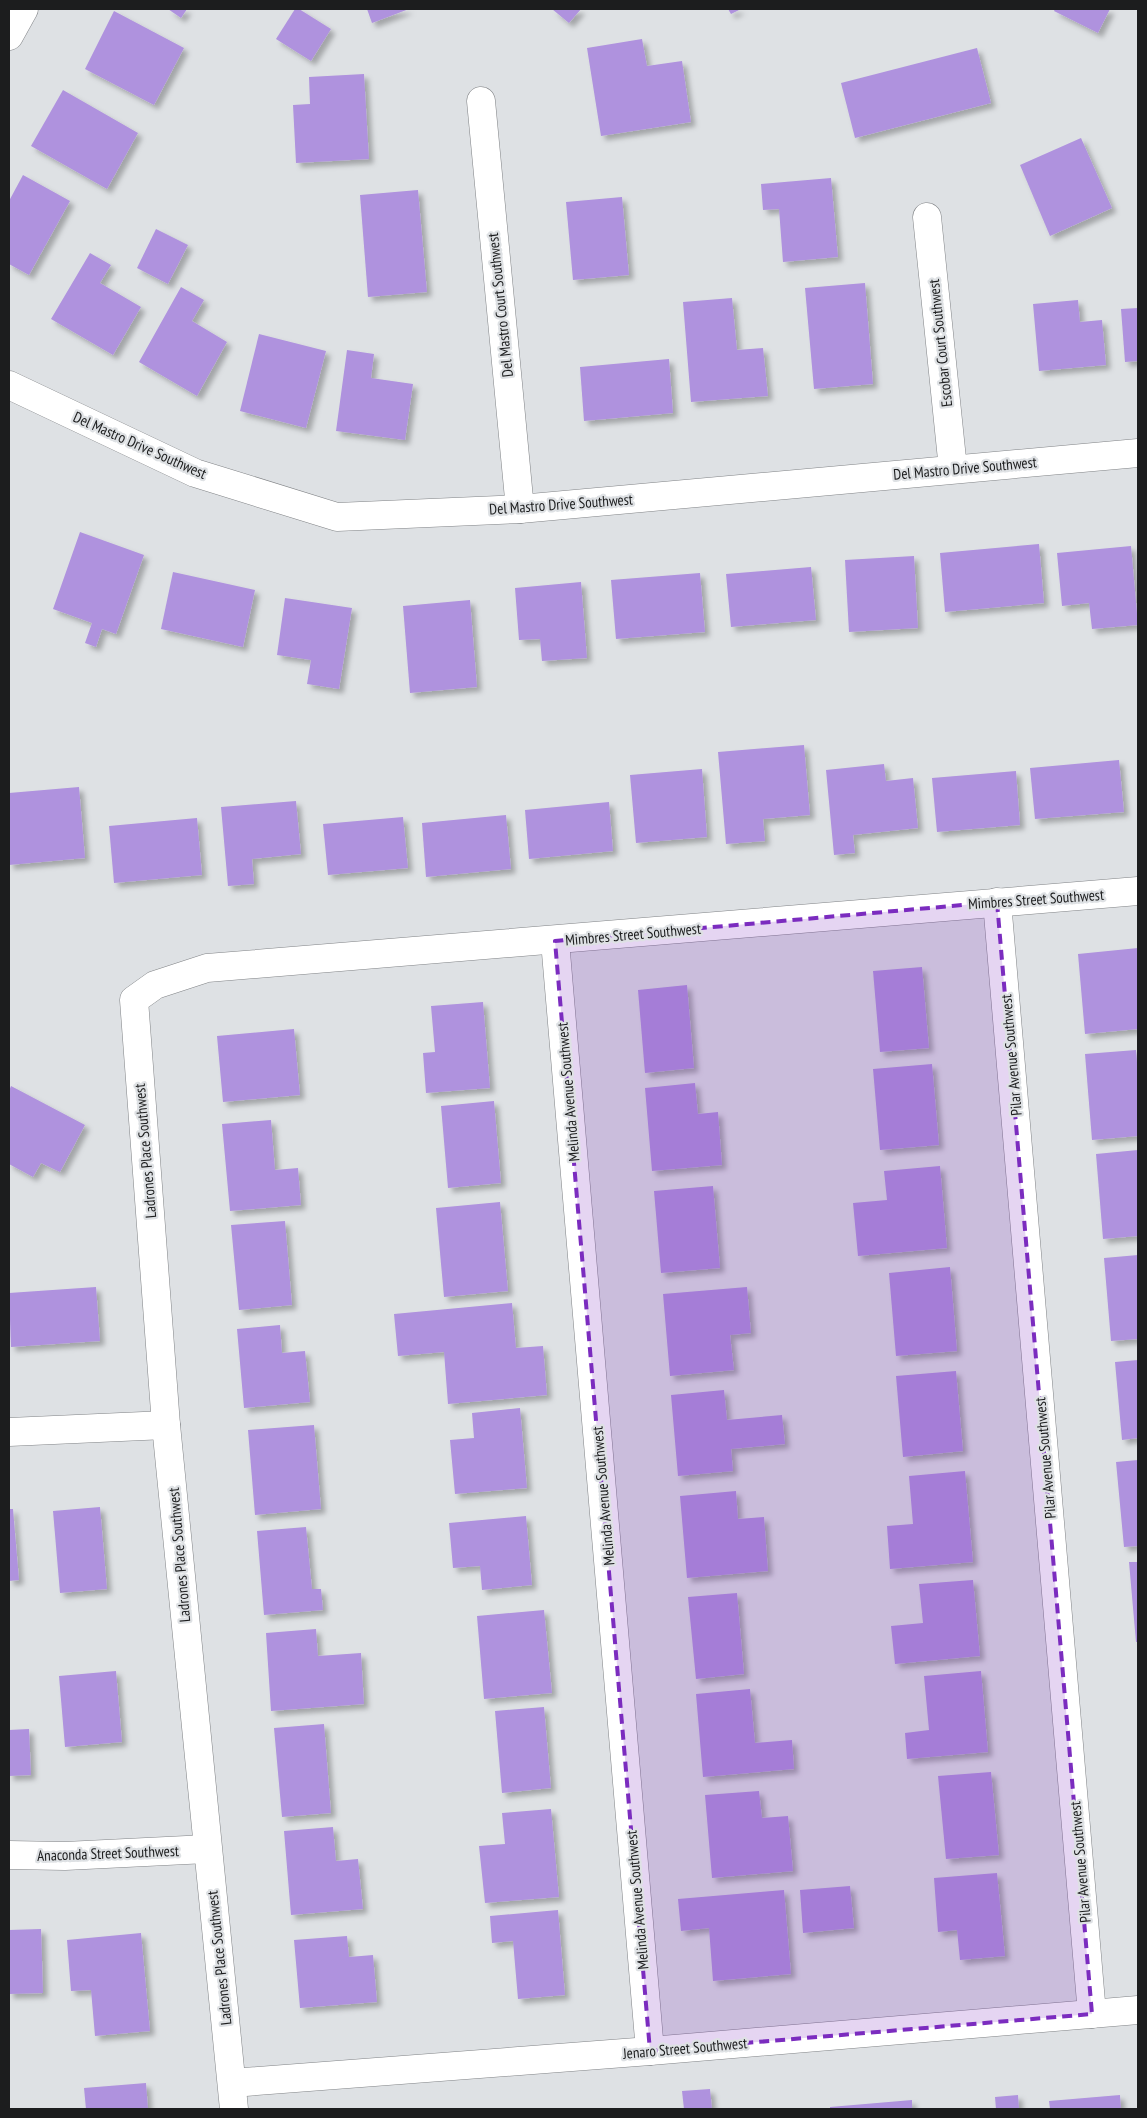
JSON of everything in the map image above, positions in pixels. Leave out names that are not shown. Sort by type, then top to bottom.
[{"type":"street","points":[[9,36],[24,9]]},
{"type":"street","name":"Del Mastro Court Southwest","points":[[481,101],[520,509]]},
{"type":"street","name":"Escobar Court Southwest","points":[[927,217],[953,469]]},
{"type":"street","name":"Del Mastro Drive Southwest","points":[[9,385],[195,473],[337,517],[520,509],[1138,453]]},
{"type":"street","name":"Mimbres Street Southwest","points":[[134,1000],[155,985],[207,968],[555,941],[997,902],[1138,892]]},
{"type":"street","name":"Pilar Avenue Southwest","points":[[997,902],[1092,2014]]},
{"type":"street","name":"Melinda Avenue Southwest","points":[[555,941],[650,2051]]},
{"type":"street","name":"Ladrones Place Southwest","points":[[134,1000],[166,1425],[233,2096]]},
{"type":"street","points":[[9,1432],[166,1425]]},
{"type":"street","name":"Anaconda Street Southwest","points":[[9,1855],[65,1856],[207,1849]]},
{"type":"street","name":"Jenaro Street Southwest","points":[[233,2096],[650,2051],[1138,2010]]},
{"type":"highlighted area","points":[[997,902],[1092,2014],[650,2051],[555,941]]},
{"type":"building","points":[[168,9],[187,9],[181,18]]},
{"type":"building","points":[[295,9],[299,9],[331,29],[311,61],[276,39]]},
{"type":"building","points":[[367,9],[409,9],[372,23]]},
{"type":"building","points":[[552,9],[581,9],[569,23]]},
{"type":"building","points":[[728,9],[741,9],[731,14]]},
{"type":"building","points":[[1055,9],[1110,9],[1098,33],[1054,11]]},
{"type":"building","points":[[114,11],[184,48],[154,105],[85,69]]},
{"type":"building","points":[[642,39],[647,66],[682,61],[691,122],[601,136],[587,48]]},
{"type":"building","points":[[977,48],[991,103],[855,138],[841,83]]},
{"type":"building","points":[[364,74],[369,159],[296,163],[293,105],[310,104],[309,77]]},
{"type":"building","points":[[63,90],[138,133],[107,189],[31,146]]},
{"type":"building","points":[[1081,138],[1112,208],[1050,236],[1020,165]]},
{"type":"building","points":[[23,175],[70,201],[29,275],[9,264],[9,201]]},
{"type":"building","points":[[831,178],[838,257],[783,262],[779,209],[763,210],[761,184]]},
{"type":"building","points":[[418,190],[427,292],[368,297],[360,195]]},
{"type":"building","points":[[622,197],[629,275],[573,280],[566,202]]},
{"type":"building","points":[[156,229],[188,245],[168,284],[137,268]]},
{"type":"building","points":[[90,253],[111,265],[100,283],[141,307],[113,355],[51,319]]},
{"type":"building","points":[[865,283],[873,384],[814,389],[805,288]]},
{"type":"building","points":[[181,287],[204,300],[192,321],[227,342],[197,396],[139,362]]},
{"type":"building","points":[[732,298],[737,350],[763,348],[768,396],[691,402],[683,302]]},
{"type":"building","points":[[1078,300],[1080,322],[1102,320],[1106,365],[1039,371],[1033,304]]},
{"type":"building","points":[[1138,308],[1138,361],[1125,362],[1121,309]]},
{"type":"building","points":[[259,334],[326,351],[306,428],[240,411]]},
{"type":"building","points":[[347,350],[374,354],[371,378],[413,384],[405,440],[336,431]]},
{"type":"building","points":[[669,359],[673,413],[584,421],[580,367]]},
{"type":"building","points":[[80,532],[144,555],[116,634],[102,629],[96,647],[85,643],[92,623],[53,609]]},
{"type":"building","points":[[1039,544],[1044,603],[945,612],[940,553]]},
{"type":"building","points":[[1131,546],[1138,625],[1092,629],[1089,603],[1062,606],[1057,553]]},
{"type":"building","points":[[914,556],[918,628],[849,632],[845,560]]},
{"type":"building","points":[[811,567],[816,620],[731,627],[726,574]]},
{"type":"building","points":[[173,572],[255,590],[243,647],[161,629]]},
{"type":"building","points":[[700,573],[705,632],[616,639],[611,580]]},
{"type":"building","points":[[581,582],[587,658],[542,661],[540,639],[519,640],[515,588]]},
{"type":"building","points":[[285,598],[352,608],[339,689],[307,684],[311,660],[277,655]]},
{"type":"building","points":[[470,600],[477,687],[410,693],[403,606]]},
{"type":"building","points":[[804,745],[810,815],[763,819],[765,841],[726,844],[718,752]]},
{"type":"building","points":[[1119,760],[1124,812],[1035,819],[1030,768]]},
{"type":"building","points":[[884,764],[886,781],[913,778],[918,828],[853,835],[855,853],[834,855],[826,770]]},
{"type":"building","points":[[702,769],[707,837],[636,843],[630,775]]},
{"type":"building","points":[[1016,771],[1020,825],[937,832],[932,778]]},
{"type":"building","points":[[79,787],[85,858],[9,865],[9,793]]},
{"type":"building","points":[[296,801],[301,854],[252,859],[254,884],[228,886],[221,807]]},
{"type":"building","points":[[609,802],[613,851],[529,859],[525,810]]},
{"type":"building","points":[[506,815],[511,869],[426,877],[422,823]]},
{"type":"building","points":[[403,817],[408,868],[328,875],[323,824]]},
{"type":"building","points":[[197,818],[202,875],[114,883],[109,826]]},
{"type":"building","points":[[1138,948],[1138,1029],[1085,1034],[1078,954]]},
{"type":"building","points":[[922,967],[929,1048],[880,1052],[873,971]]},
{"type":"building","points":[[687,985],[694,1068],[645,1073],[638,990]]},
{"type":"building","points":[[483,1002],[490,1088],[426,1093],[423,1053],[435,1052],[431,1006]]},
{"type":"building","points":[[294,1029],[300,1095],[223,1102],[217,1036]]},
{"type":"building","points":[[1136,1050],[1138,1136],[1092,1140],[1085,1054]]},
{"type":"building","points":[[932,1064],[939,1145],[880,1150],[873,1069]]},
{"type":"building","points":[[695,1083],[698,1114],[718,1112],[722,1165],[652,1171],[645,1088]]},
{"type":"building","points":[[11,1086],[85,1125],[60,1172],[41,1163],[33,1177],[9,1164],[9,1091]]},
{"type":"building","points":[[494,1101],[501,1183],[448,1188],[441,1106]]},
{"type":"building","points":[[271,1120],[275,1170],[298,1168],[301,1205],[230,1211],[222,1124]]},
{"type":"building","points":[[1138,1150],[1138,1236],[1103,1239],[1096,1154]]},
{"type":"building","points":[[940,1166],[947,1248],[858,1256],[853,1203],[887,1200],[884,1171]]},
{"type":"building","points":[[713,1186],[720,1268],[661,1273],[654,1191]]},
{"type":"building","points":[[500,1202],[508,1291],[444,1297],[436,1208]]},
{"type":"building","points":[[285,1221],[292,1305],[239,1310],[231,1225]]},
{"type":"building","points":[[1138,1255],[1138,1339],[1111,1341],[1104,1258]]},
{"type":"building","points":[[950,1267],[957,1351],[896,1356],[889,1273]]},
{"type":"building","points":[[96,1287],[100,1341],[11,1347],[9,1293]]},
{"type":"building","points":[[747,1287],[751,1333],[730,1335],[734,1370],[670,1376],[663,1294]]},
{"type":"building","points":[[512,1303],[516,1348],[543,1346],[547,1395],[448,1404],[444,1352],[398,1356],[394,1314]]},
{"type":"building","points":[[280,1325],[282,1353],[305,1351],[310,1402],[244,1408],[237,1329]]},
{"type":"building","points":[[1138,1360],[1138,1438],[1122,1440],[1115,1362]]},
{"type":"building","points":[[956,1371],[963,1451],[903,1457],[896,1376]]},
{"type":"building","points":[[724,1390],[727,1420],[782,1415],[785,1444],[731,1449],[733,1471],[678,1476],[671,1395]]},
{"type":"building","points":[[520,1408],[527,1488],[455,1494],[450,1440],[474,1438],[472,1413]]},
{"type":"building","points":[[314,1425],[321,1509],[255,1515],[248,1430]]},
{"type":"building","points":[[1138,1460],[1138,1546],[1124,1547],[1116,1462]]},
{"type":"building","points":[[965,1471],[973,1562],[890,1569],[887,1526],[913,1524],[909,1476]]},
{"type":"building","points":[[736,1491],[738,1519],[764,1517],[768,1571],[687,1578],[680,1496]]},
{"type":"building","points":[[100,1507],[107,1589],[60,1593],[53,1511]]},
{"type":"building","points":[[9,1509],[13,1509],[19,1580],[9,1581]]},
{"type":"building","points":[[526,1516],[532,1585],[482,1590],[480,1566],[453,1568],[449,1523]]},
{"type":"building","points":[[306,1527],[312,1589],[321,1589],[323,1610],[264,1615],[257,1531]]},
{"type":"building","points":[[1129,1562],[1138,1562],[1138,1642],[1136,1642]]},
{"type":"building","points":[[973,1580],[980,1656],[895,1664],[891,1626],[923,1623],[919,1584]]},
{"type":"building","points":[[737,1593],[744,1674],[696,1679],[688,1597]]},
{"type":"building","points":[[544,1610],[552,1693],[484,1699],[477,1616]]},
{"type":"building","points":[[316,1629],[318,1656],[361,1653],[364,1704],[271,1711],[266,1633]]},
{"type":"building","points":[[116,1671],[122,1742],[65,1747],[59,1676]]},
{"type":"building","points":[[981,1671],[988,1752],[907,1759],[905,1733],[929,1730],[924,1676]]},
{"type":"building","points":[[750,1689],[755,1743],[792,1740],[794,1769],[703,1777],[696,1694]]},
{"type":"building","points":[[544,1707],[551,1788],[502,1793],[495,1711]]},
{"type":"building","points":[[324,1724],[331,1813],[282,1817],[274,1728]]},
{"type":"building","points":[[29,1729],[31,1775],[9,1776],[9,1730]]},
{"type":"building","points":[[991,1772],[999,1855],[946,1859],[938,1776]]},
{"type":"building","points":[[759,1791],[762,1818],[788,1816],[793,1871],[712,1878],[705,1795]]},
{"type":"building","points":[[551,1809],[559,1897],[485,1903],[479,1846],[505,1844],[502,1813]]},
{"type":"building","points":[[333,1827],[336,1861],[358,1859],[363,1909],[291,1915],[284,1831]]},
{"type":"building","points":[[997,1873],[1005,1956],[960,1960],[957,1930],[938,1932],[934,1878]]},
{"type":"building","points":[[850,1886],[854,1928],[803,1933],[800,1890]]},
{"type":"building","points":[[784,1890],[791,1974],[713,1981],[709,1928],[681,1931],[678,1899]]},
{"type":"building","points":[[558,1910],[565,1995],[518,1999],[513,1941],[492,1943],[490,1916]]},
{"type":"building","points":[[41,1929],[43,1993],[9,1994],[9,1930]]},
{"type":"building","points":[[141,1933],[150,2031],[95,2036],[91,1990],[71,1991],[67,1940]]},
{"type":"building","points":[[347,1936],[349,1957],[373,1955],[377,2002],[300,2008],[294,1940]]},
{"type":"building","points":[[146,2083],[148,2109],[86,2109],[84,2088]]},
{"type":"building","points":[[710,2089],[712,2109],[684,2109],[682,2091]]},
{"type":"building","points":[[1018,2095],[1019,2109],[996,2109],[995,2097]]},
{"type":"building","points":[[1120,2095],[1121,2109],[1050,2109],[1049,2101]]},
{"type":"building","points":[[912,2100],[912,2109],[830,2109],[830,2107]]}]
